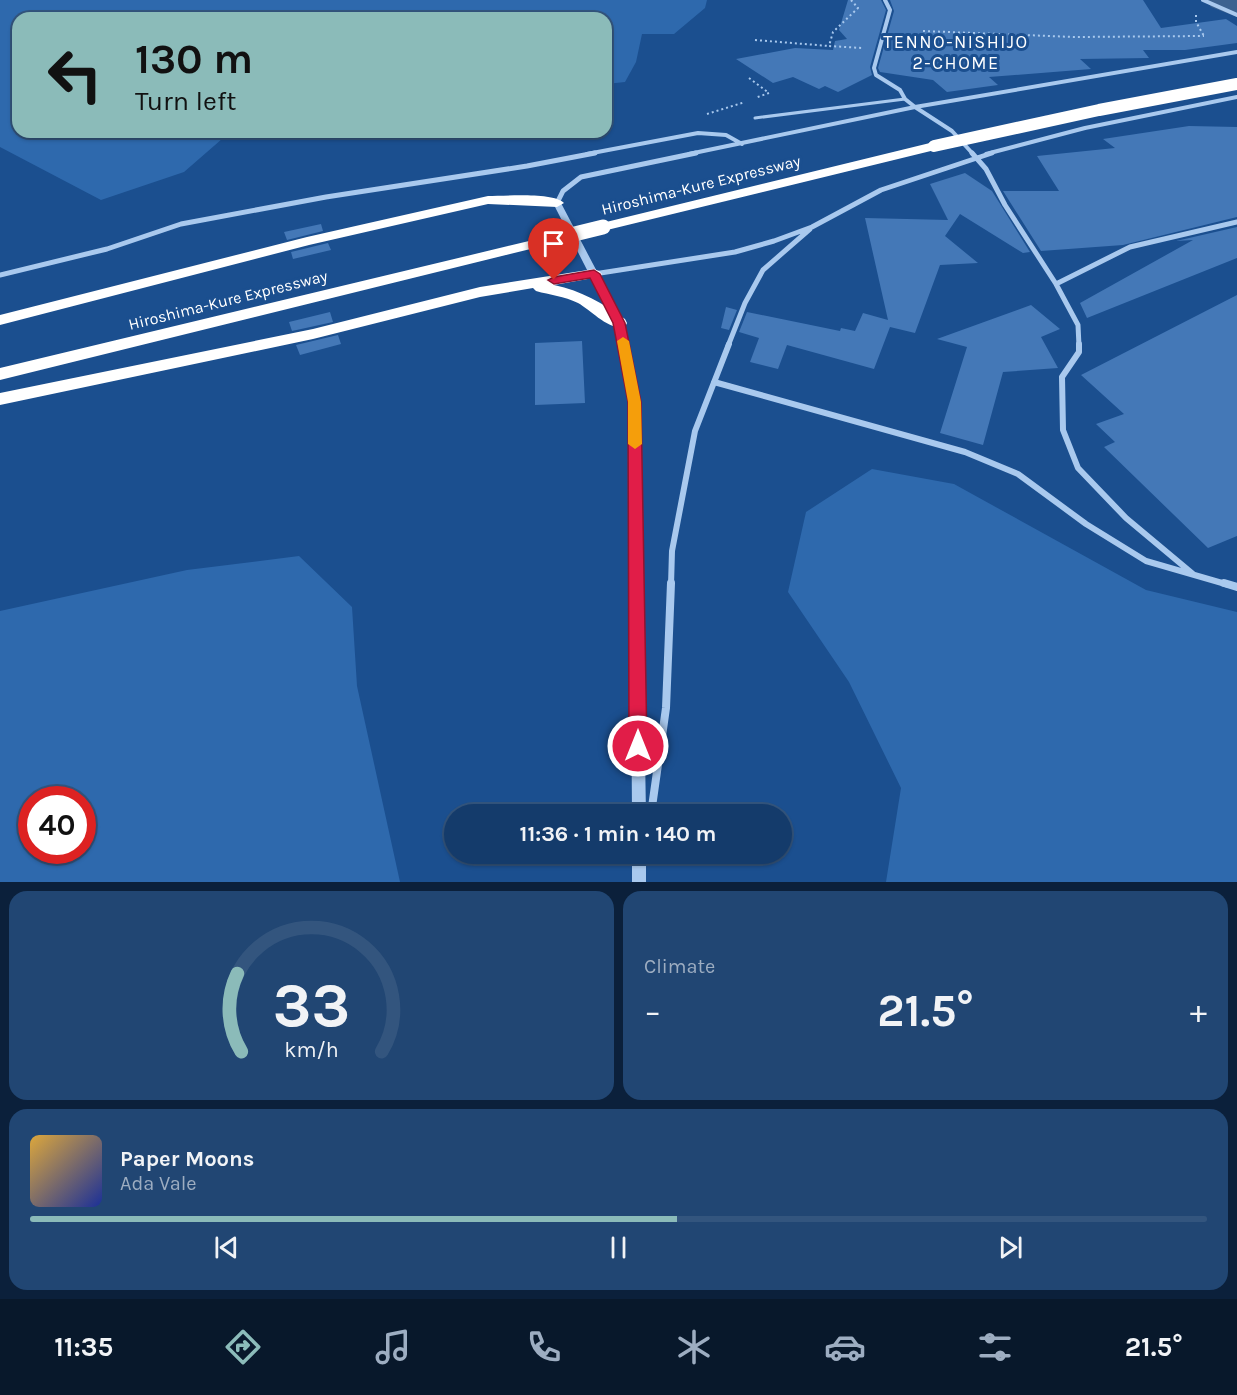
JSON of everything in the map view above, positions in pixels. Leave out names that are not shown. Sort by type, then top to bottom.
[{"type":"highway","name":"Hiroshima-Kure Expressway","points":[[0,374],[934,146],[1099,110],[1237,84]]},
{"type":"highway","points":[[0,320],[307,241],[488,200],[557,203]]},
{"type":"highway","points":[[0,399],[313,334],[480,292],[594,274]]},
{"type":"highway","points":[[514,286],[552,288],[585,298],[619,323]]},
{"type":"street","points":[[885,0],[890,10],[874,68],[876,75],[900,90],[905,99],[915,107],[952,131],[986,169],[1005,205],[1056,284],[1078,325],[1079,352],[1062,377],[1062,430],[1078,468],[1126,518],[1193,574]]},
{"type":"street","points":[[1205,1],[1237,15]]},
{"type":"street","points":[[639,804],[634,402],[619,323],[557,203],[563,191],[581,177],[915,107],[1237,52]]},
{"type":"street","points":[[594,274],[735,252],[812,227],[881,190],[976,157],[1085,128],[1237,97]]},
{"type":"street","points":[[0,275],[107,249],[181,224],[326,197],[527,166],[698,133],[726,135],[742,144]]},
{"type":"street","points":[[1056,284],[1130,247],[1237,222]]},
{"type":"street","points":[[652,804],[666,708],[672,551],[695,431],[745,303],[763,270],[812,227]]},
{"type":"street","points":[[714,382],[976,456],[1018,474],[1086,524],[1146,561],[1237,587]]},
{"type":"street","points":[[640,864],[641,882]]},
{"type":"street","points":[[641,882],[644,864]]},
{"type":"lane","points":[[755,118],[905,99]]},
{"type":"path","points":[[829,46],[832,32],[839,24],[856,13],[858,8],[851,0]]},
{"type":"path","points":[[1205,1],[1197,4],[1196,22],[1204,36],[1202,46],[1217,55]]},
{"type":"path","points":[[923,31],[1083,37],[1204,36]]},
{"type":"path","points":[[755,40],[789,41],[811,46],[879,51]]},
{"type":"shaded area","points":[[0,0],[707,0],[705,8],[674,34],[642,34],[636,62],[625,82],[612,83],[612,12],[12,12],[12,138],[223,138],[184,172],[101,200],[0,147]]},
{"type":"shaded area","points":[[872,469],[954,484],[1146,590],[1237,612],[1237,882],[886,882],[901,788],[849,682],[788,592],[806,512]]},
{"type":"shaded area","points":[[299,556],[352,607],[357,686],[400,882],[0,882],[0,611],[187,570]]},
{"type":"building","points":[[848,0],[881,0],[886,10],[870,67],[872,75],[838,92],[825,86],[819,89],[793,77],[773,83],[736,59],[795,48],[833,50],[835,41],[847,39],[839,30]]},
{"type":"building","points":[[890,0],[1143,0],[1161,28],[1226,19],[1237,26],[1237,43],[1185,50],[1143,50],[1149,58],[1080,59],[1091,69],[989,77],[998,85],[947,92],[933,80],[880,72],[878,68],[894,11]]},
{"type":"building","points":[[1189,126],[1237,127],[1237,217],[1123,245],[1041,251],[1003,191],[1059,191],[1037,156],[1115,148],[1103,139]]},
{"type":"building","points":[[965,173],[992,191],[1030,252],[1023,253],[960,214],[945,236],[978,263],[940,265],[915,333],[890,327],[874,369],[787,345],[778,369],[750,362],[759,338],[739,332],[747,312],[840,331],[841,328],[855,331],[863,313],[888,320],[865,218],[948,220],[930,184]]},
{"type":"building","points":[[321,224],[323,231],[287,240],[284,232]]},
{"type":"building","points":[[1237,227],[1237,258],[1087,318],[1080,303],[1193,240],[1176,241]]},
{"type":"building","points":[[328,243],[331,250],[293,259],[291,252]]},
{"type":"building","points":[[1237,295],[1237,536],[1208,548],[1104,447],[1115,442],[1096,424],[1124,414],[1081,375]]},
{"type":"building","points":[[1031,305],[1060,329],[1041,337],[1058,368],[1003,372],[983,445],[940,433],[967,347],[937,339]]},
{"type":"building","points":[[726,307],[737,310],[729,330],[721,328]]},
{"type":"building","points":[[330,312],[333,322],[292,331],[289,322]]},
{"type":"building","points":[[338,335],[341,344],[300,355],[296,345]]},
{"type":"building","points":[[582,341],[585,403],[535,405],[535,343]]},
{"type":"waterway","points":[[1223,0],[1237,7]]},
{"type":"slow traffic","points":[[623,341],[634,402],[635,444]]},
{"type":"district","name":"TENNO-NISHIJO 2-CHOME","points":[[956,52]]},
{"type":"route","points":[[554,280],[594,274],[619,323],[634,402],[638,746]]}]
